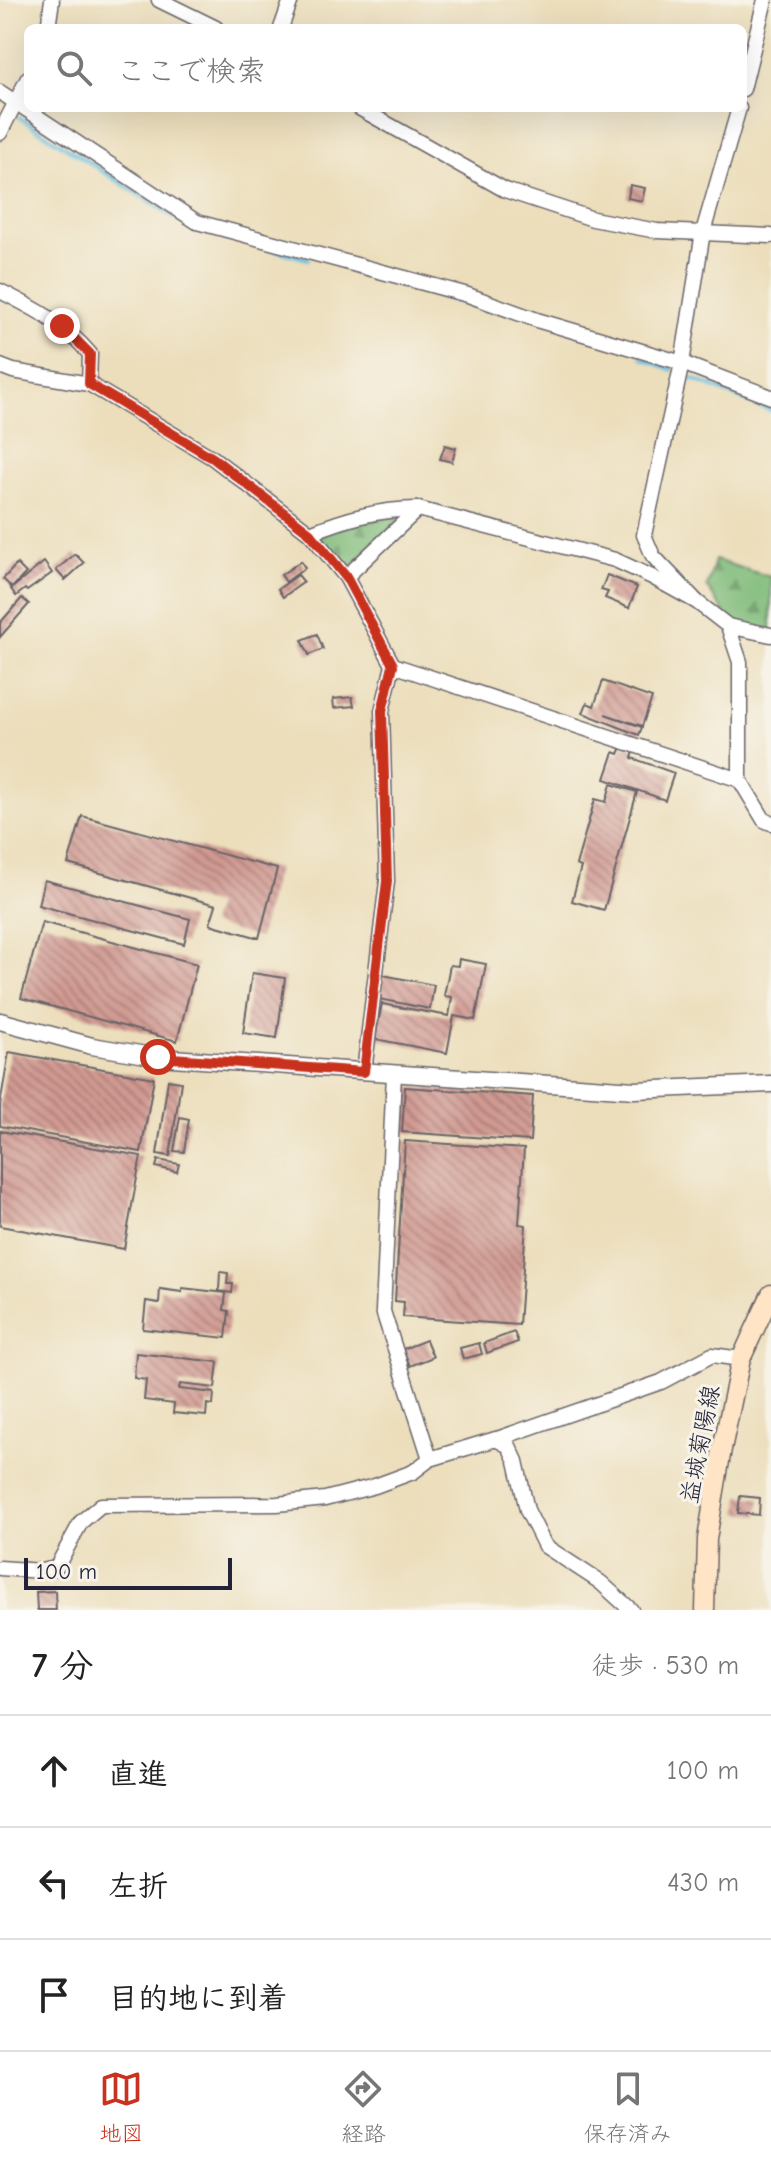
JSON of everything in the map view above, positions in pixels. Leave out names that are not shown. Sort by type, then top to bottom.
[{"type":"main road","name":"益城菊陽線","points":[[705,1610],[711,1502],[741,1359],[771,1294]]},
{"type":"street","points":[[49,24],[52,0]]},
{"type":"street","points":[[159,0],[208,24]]},
{"type":"street","points":[[282,24],[291,0]]},
{"type":"street","points":[[747,73],[765,0]]},
{"type":"street","points":[[0,133],[24,85]]},
{"type":"street","points":[[0,92],[24,108]]},
{"type":"street","points":[[31,112],[197,222],[468,295],[540,321],[682,363],[771,397]]},
{"type":"street","points":[[366,112],[505,190],[593,219],[657,231],[771,236]]},
{"type":"street","points":[[738,112],[703,232],[682,363],[644,535],[653,556],[697,602],[728,626],[771,635]]},
{"type":"street","points":[[0,291],[40,311],[80,341],[90,354],[89,384]]},
{"type":"street","points":[[0,366],[89,384],[213,458],[310,533],[346,577],[393,665],[382,711],[387,881],[364,1072]]},
{"type":"street","points":[[310,533],[343,520],[392,509],[418,509],[615,560],[697,602]]},
{"type":"street","points":[[346,577],[418,509]]},
{"type":"street","points":[[728,626],[740,662],[740,780],[764,820],[771,823]]},
{"type":"street","points":[[393,665],[740,780]]},
{"type":"street","points":[[0,1021],[92,1046],[158,1057],[635,1090],[771,1084]]},
{"type":"street","points":[[394,1074],[383,1311],[430,1459]]},
{"type":"street","points":[[0,1568],[41,1571],[56,1568],[81,1522],[101,1505],[277,1504],[325,1499],[375,1486],[413,1472],[430,1459],[661,1382],[712,1355],[741,1359]]},
{"type":"street","points":[[492,1440],[509,1446],[516,1461],[527,1510],[545,1546],[600,1582],[631,1610]]},
{"type":"green space","points":[[405,514],[346,571],[319,538],[329,530]]},
{"type":"green space","points":[[715,560],[771,577],[771,631],[735,628],[707,587]]},
{"type":"building","points":[[630,185],[645,188],[642,201],[628,198]]},
{"type":"building","points":[[445,445],[456,448],[452,462],[440,459]]},
{"type":"building","points":[[75,554],[84,563],[65,580],[56,570]]},
{"type":"building","points":[[301,561],[305,568],[286,582],[281,575]]},
{"type":"building","points":[[44,562],[52,573],[16,596],[11,589]]},
{"type":"building","points":[[17,564],[26,573],[12,588],[3,579]]},
{"type":"building","points":[[298,575],[304,582],[283,597],[278,589]]},
{"type":"building","points":[[607,575],[637,587],[629,608],[605,598],[608,592],[601,590]]},
{"type":"building","points":[[22,598],[29,604],[0,637],[0,623]]},
{"type":"building","points":[[317,634],[323,649],[309,655],[302,640]]},
{"type":"building","points":[[603,681],[652,698],[642,726],[605,714],[642,727],[639,735],[583,713],[587,703],[594,706]]},
{"type":"building","points":[[352,697],[354,706],[334,708],[333,699]]},
{"type":"building","points":[[623,745],[635,749],[632,758],[674,773],[665,800],[605,779],[614,752],[619,754]]},
{"type":"building","points":[[611,784],[637,792],[604,910],[572,901],[581,867],[576,865],[595,799],[606,802]]},
{"type":"building","points":[[82,816],[277,869],[259,938],[210,924],[216,905],[68,864]]},
{"type":"building","points":[[44,880],[190,919],[184,944],[38,905]]},
{"type":"building","points":[[42,922],[197,964],[177,1041],[21,998]]},
{"type":"building","points":[[459,959],[486,964],[475,1020],[454,1016],[447,1053],[375,1039],[382,1004],[449,1016],[452,997],[444,996],[450,965],[458,966]]},
{"type":"building","points":[[252,973],[285,978],[277,1038],[243,1033]]},
{"type":"building","points":[[383,975],[434,985],[430,1009],[379,999]]},
{"type":"building","points":[[9,1052],[154,1078],[141,1152],[0,1126],[0,1105]]},
{"type":"building","points":[[168,1080],[181,1082],[170,1156],[157,1154]]},
{"type":"building","points":[[405,1087],[533,1096],[530,1141],[402,1132]]},
{"type":"building","points":[[180,1117],[189,1119],[184,1152],[174,1151]]},
{"type":"building","points":[[0,1131],[141,1156],[124,1249],[0,1226]]},
{"type":"building","points":[[405,1141],[524,1149],[519,1224],[526,1225],[519,1325],[403,1317],[404,1302],[395,1301]]},
{"type":"building","points":[[158,1160],[179,1164],[177,1172],[156,1167]]},
{"type":"building","points":[[220,1272],[228,1273],[227,1284],[233,1284],[232,1293],[219,1291]]},
{"type":"building","points":[[182,1288],[226,1293],[224,1310],[229,1311],[226,1338],[143,1329],[146,1301],[159,1303],[160,1289],[182,1292]]},
{"type":"building","points":[[514,1332],[518,1342],[487,1353],[484,1343]]},
{"type":"building","points":[[426,1340],[433,1357],[410,1366],[403,1349]]},
{"type":"building","points":[[479,1343],[482,1354],[463,1359],[460,1348]]},
{"type":"building","points":[[136,1353],[218,1362],[215,1388],[180,1384],[179,1389],[214,1393],[213,1405],[207,1404],[206,1416],[173,1413],[174,1404],[144,1400],[146,1380],[134,1378]]},
{"type":"building","points":[[740,1496],[760,1498],[759,1515],[738,1513]]},
{"type":"building","points":[[55,1591],[56,1610],[37,1610],[36,1592]]},
{"type":"waterway","points":[[19,117],[186,225],[196,228]]},
{"type":"waterway","points":[[227,237],[308,259]]},
{"type":"waterway","points":[[351,271],[492,311]]},
{"type":"waterway","points":[[642,358],[672,370]]},
{"type":"waterway","points":[[686,376],[771,411]]},
{"type":"route","points":[[62,326],[90,354],[89,384],[213,458],[310,533],[346,577],[393,665],[382,711],[387,881],[364,1072],[158,1057]]}]
